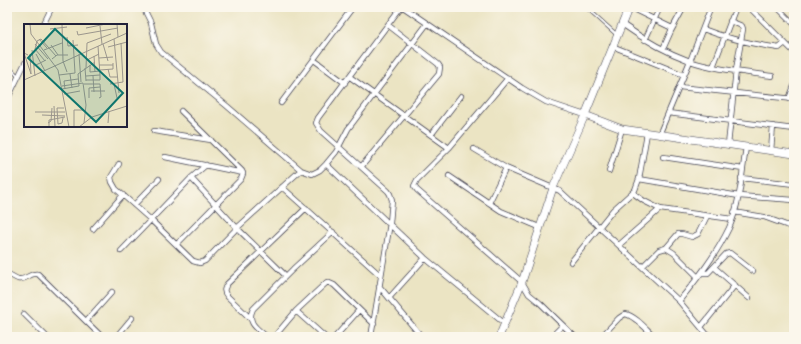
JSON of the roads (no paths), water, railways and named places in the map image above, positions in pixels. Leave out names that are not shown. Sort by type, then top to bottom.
[{"type":"street","points":[[44,24],[52,7]]},
{"type":"street","points":[[144,7],[156,44],[161,52],[233,111],[301,170],[308,173],[316,173],[326,164],[348,129],[427,24]]},
{"type":"street","points":[[281,103],[353,7]]},
{"type":"street","points":[[371,337],[390,223],[392,203],[390,194],[318,127],[316,122],[402,7],[522,88],[546,102],[622,129],[794,154]]},
{"type":"street","points":[[499,337],[522,282],[553,188],[585,115],[629,7],[672,28]]},
{"type":"street","points":[[645,40],[660,7]]},
{"type":"street","points":[[663,49],[672,28],[684,7]]},
{"type":"street","points":[[658,135],[690,61],[711,7]]},
{"type":"street","points":[[713,67],[736,7]]},
{"type":"street","points":[[750,7],[794,52]]},
{"type":"street","points":[[777,7],[794,24]]},
{"type":"street","points":[[728,145],[742,27],[730,21]]},
{"type":"street","points":[[622,24],[645,40],[690,61],[713,67],[772,76]]},
{"type":"street","points":[[361,167],[439,74],[440,70],[438,64],[388,25]]},
{"type":"street","points":[[703,29],[724,38],[741,42],[779,48],[785,43]]},
{"type":"street","points":[[612,46],[684,75]]},
{"type":"street","points":[[314,60],[345,83]]},
{"type":"street","points":[[7,100],[24,65]]},
{"type":"street","points":[[350,77],[374,96],[449,148]]},
{"type":"street","points":[[508,78],[449,148],[417,180],[414,184],[415,188],[522,282],[529,294],[575,337]]},
{"type":"street","points":[[679,87],[792,99],[794,86]]},
{"type":"street","points":[[431,135],[461,96]]},
{"type":"street","points":[[181,111],[243,172]]},
{"type":"street","points":[[668,113],[732,120],[794,130]]},
{"type":"street","points":[[771,151],[773,126]]},
{"type":"street","points":[[609,171],[622,129]]},
{"type":"street","points":[[154,130],[211,140]]},
{"type":"street","points":[[571,262],[599,226],[622,201],[633,193],[637,187],[647,133]]},
{"type":"street","points":[[679,301],[700,275],[730,227],[739,196],[746,147]]},
{"type":"street","points":[[474,149],[506,168],[560,191],[679,301],[708,337]]},
{"type":"street","points":[[165,157],[243,172]]},
{"type":"street","points":[[663,157],[743,169]]},
{"type":"street","points":[[119,164],[111,177],[113,186],[196,263],[202,263],[237,228],[301,170]]},
{"type":"street","points":[[326,164],[390,223],[425,258],[505,324]]},
{"type":"street","points":[[121,251],[191,178],[206,165]]},
{"type":"street","points":[[489,203],[506,168]]},
{"type":"street","points":[[177,244],[241,179],[243,172]]},
{"type":"street","points":[[449,176],[501,211],[539,227]]},
{"type":"street","points":[[134,205],[159,178]]},
{"type":"street","points":[[191,178],[237,228],[286,276]]},
{"type":"street","points":[[741,178],[794,184]]},
{"type":"street","points":[[639,180],[739,196],[794,200]]},
{"type":"street","points":[[282,187],[381,276]]},
{"type":"street","points":[[633,193],[644,201],[660,209],[732,219]]},
{"type":"street","points":[[93,229],[124,196]]},
{"type":"street","points":[[267,337],[227,296],[224,289],[227,284],[306,208]]},
{"type":"street","points":[[619,245],[660,209]]},
{"type":"street","points":[[734,212],[764,217],[789,226],[794,224]]},
{"type":"street","points":[[642,267],[659,250],[666,248],[678,234],[692,237],[696,236],[707,216]]},
{"type":"street","points":[[250,318],[250,314],[253,309],[333,232]]},
{"type":"street","points":[[666,248],[700,275],[706,274],[726,254],[730,253],[753,271]]},
{"type":"street","points":[[389,298],[425,258]]},
{"type":"street","points":[[714,267],[749,298]]},
{"type":"street","points":[[8,274],[18,279],[22,279],[33,273],[38,274],[102,337]]},
{"type":"street","points":[[274,337],[296,311],[323,284],[327,282],[330,283],[374,324]]},
{"type":"street","points":[[700,327],[735,285]]},
{"type":"street","points":[[379,286],[422,337]]},
{"type":"street","points":[[86,321],[112,292]]},
{"type":"street","points":[[335,337],[359,310]]},
{"type":"street","points":[[296,311],[325,337]]},
{"type":"street","points":[[24,314],[47,337]]},
{"type":"street","points":[[601,337],[619,318],[625,314],[630,315],[655,337]]},
{"type":"street","points":[[116,337],[132,318]]},
{"type":"street","points":[[551,337],[562,326]]},
{"type":"lane","points":[[586,7],[617,36]]},
{"type":"lane","points":[[7,64],[18,76]]}]
